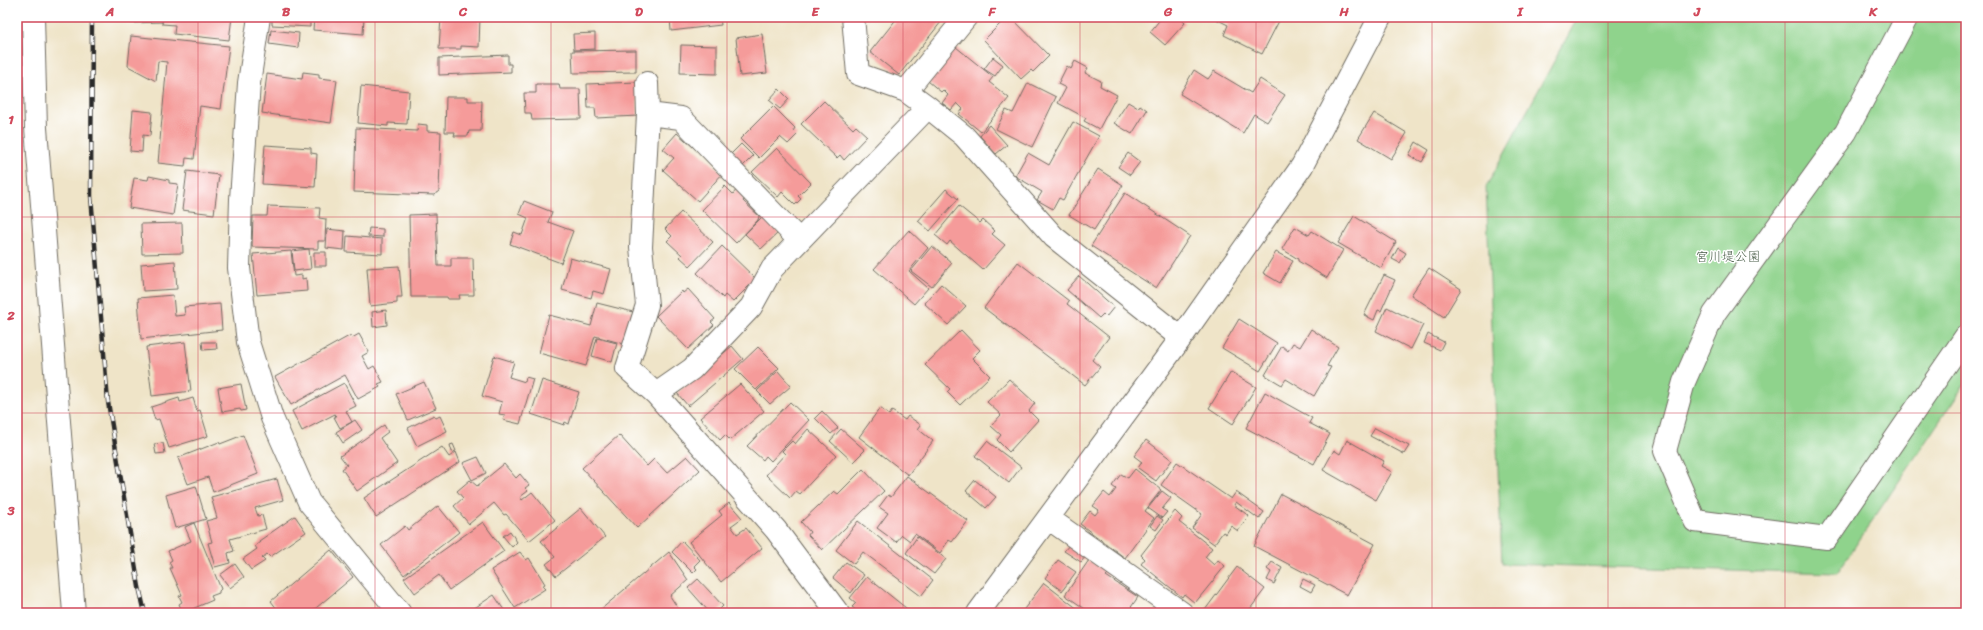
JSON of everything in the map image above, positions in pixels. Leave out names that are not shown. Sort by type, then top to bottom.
[{"type":"street","points":[[33,17],[36,128],[74,613]]},
{"type":"street","points":[[259,17],[249,83],[241,199],[239,268],[248,342],[272,418],[309,502],[400,613]]},
{"type":"street","points":[[853,17],[858,74],[906,91],[964,136],[1054,237],[1181,338]]},
{"type":"street","points":[[906,91],[966,17]]},
{"type":"street","points":[[978,613],[1181,338],[1302,166],[1380,17]]},
{"type":"street","points":[[1907,17],[1846,132],[1714,314],[1684,382],[1665,451],[1695,521],[1827,538],[1966,336]]},
{"type":"street","points":[[647,83],[648,114],[641,247],[647,305],[627,368],[656,394],[776,530],[838,613]]},
{"type":"street","points":[[656,394],[692,369],[751,308],[772,269],[928,107]]},
{"type":"street","points":[[648,114],[681,118],[799,240]]},
{"type":"street","points":[[1048,518],[1182,613]]},
{"type":"green space","name":"宮川堤公園","points":[[1578,17],[1966,17],[1966,382],[1837,573],[1502,564],[1486,187]]},
{"type":"building","points":[[131,17],[162,17],[162,22],[131,23]]},
{"type":"building","points":[[163,17],[232,17],[229,40],[174,34],[175,25],[162,24]]},
{"type":"building","points":[[272,17],[310,17],[310,27],[272,25]]},
{"type":"building","points":[[314,17],[364,17],[363,34],[313,30]]},
{"type":"building","points":[[441,17],[480,17],[479,47],[461,46],[461,49],[439,49]]},
{"type":"building","points":[[670,17],[720,17],[721,25],[671,31]]},
{"type":"building","points":[[898,17],[945,17],[899,75],[870,52]]},
{"type":"building","points":[[1007,17],[1009,19],[1011,17],[1049,56],[1033,72],[1031,70],[1021,79],[984,40]]},
{"type":"building","points":[[1162,17],[1179,17],[1185,23],[1165,45],[1150,32]]},
{"type":"building","points":[[1212,17],[1281,17],[1262,54],[1224,35],[1228,25]]},
{"type":"building","points":[[271,30],[299,33],[298,48],[269,44]]},
{"type":"building","points":[[595,33],[595,49],[574,50],[573,34]]},
{"type":"building","points":[[762,34],[767,73],[740,76],[736,38]]},
{"type":"building","points":[[131,36],[229,46],[221,109],[200,106],[194,159],[186,158],[185,166],[158,163],[167,62],[158,61],[156,81],[128,66]]},
{"type":"building","points":[[681,45],[717,46],[717,74],[680,73]]},
{"type":"building","points":[[956,47],[993,77],[989,82],[1009,98],[981,132],[959,114],[963,109],[957,103],[951,110],[942,103],[948,95],[943,90],[941,92],[928,81]]},
{"type":"building","points":[[636,50],[636,72],[573,73],[572,51]]},
{"type":"building","points":[[508,55],[508,64],[511,64],[511,72],[439,75],[439,58]]},
{"type":"building","points":[[993,57],[1003,65],[995,76],[984,69]]},
{"type":"building","points":[[1075,61],[1088,68],[1085,73],[1101,81],[1100,86],[1117,95],[1099,129],[1084,121],[1086,118],[1058,103],[1066,88],[1058,84],[1067,66],[1071,69]]},
{"type":"building","points":[[1194,70],[1208,79],[1214,71],[1251,93],[1260,79],[1285,95],[1267,122],[1254,114],[1243,133],[1180,94]]},
{"type":"building","points":[[303,72],[319,74],[319,78],[337,80],[331,123],[262,113],[267,74],[302,79]]},
{"type":"building","points":[[637,82],[638,116],[596,118],[595,108],[588,108],[587,84]]},
{"type":"building","points":[[1028,83],[1056,97],[1032,147],[996,129],[1006,110],[1013,113]]},
{"type":"building","points":[[536,84],[559,84],[560,89],[580,89],[581,119],[532,120],[531,113],[525,113],[524,93],[536,93]]},
{"type":"building","points":[[361,86],[409,91],[407,124],[388,123],[388,126],[358,123]]},
{"type":"building","points":[[779,89],[789,99],[780,109],[769,100]]},
{"type":"building","points":[[446,97],[468,97],[468,101],[482,101],[481,131],[469,131],[468,136],[454,136],[455,132],[445,132]]},
{"type":"building","points":[[824,101],[853,129],[856,126],[867,136],[844,160],[840,155],[837,158],[801,124]]},
{"type":"building","points":[[1128,102],[1138,108],[1140,105],[1147,110],[1132,134],[1114,123]]},
{"type":"building","points":[[773,106],[795,128],[793,131],[797,135],[788,144],[780,137],[759,158],[740,139]]},
{"type":"building","points":[[133,110],[152,112],[150,136],[143,135],[142,152],[130,151]]},
{"type":"building","points":[[1374,113],[1407,133],[1391,159],[1358,139]]},
{"type":"building","points":[[1073,122],[1099,136],[1063,200],[1059,198],[1053,209],[1037,200],[1042,192],[1015,176],[1028,153],[1049,165]]},
{"type":"building","points":[[418,124],[427,125],[427,131],[441,132],[439,191],[434,195],[354,192],[356,128],[417,131]]},
{"type":"building","points":[[989,125],[1007,145],[996,154],[980,136]]},
{"type":"building","points":[[677,133],[723,173],[698,201],[663,170],[674,158],[663,149]]},
{"type":"building","points":[[1416,142],[1429,150],[1422,162],[1409,155]]},
{"type":"building","points":[[741,144],[753,156],[742,167],[730,155]]},
{"type":"building","points":[[265,145],[311,148],[311,153],[317,154],[315,187],[262,184]]},
{"type":"building","points":[[777,148],[811,183],[798,196],[801,199],[795,205],[782,192],[778,197],[752,172]]},
{"type":"building","points":[[1128,153],[1140,162],[1130,175],[1118,167]]},
{"type":"building","points":[[1098,169],[1123,185],[1094,230],[1069,215]]},
{"type":"building","points":[[187,171],[219,175],[214,214],[182,210]]},
{"type":"building","points":[[149,176],[169,180],[169,183],[178,184],[173,215],[129,208],[134,178],[148,180]]},
{"type":"building","points":[[725,186],[733,194],[738,188],[747,196],[743,201],[759,216],[758,220],[736,243],[702,210]]},
{"type":"building","points":[[946,189],[958,199],[930,231],[918,221]]},
{"type":"building","points":[[1125,193],[1190,236],[1156,288],[1091,246]]},
{"type":"building","points":[[524,201],[552,212],[548,222],[573,231],[561,263],[510,244],[514,232],[522,235],[528,218],[519,214]]},
{"type":"building","points":[[268,206],[320,208],[319,218],[326,219],[325,241],[318,241],[318,249],[252,247],[253,216],[267,216]]},
{"type":"building","points":[[959,206],[980,223],[983,220],[995,231],[992,234],[1005,245],[983,270],[950,241],[947,245],[935,235]]},
{"type":"building","points":[[681,212],[713,242],[690,266],[680,257],[682,255],[667,241],[672,236],[665,229]]},
{"type":"building","points":[[436,214],[438,266],[451,266],[451,258],[473,258],[474,295],[459,295],[460,299],[448,299],[447,297],[411,297],[409,215]]},
{"type":"building","points":[[763,216],[779,232],[761,249],[745,234]]},
{"type":"building","points":[[1354,216],[1396,242],[1381,268],[1338,243]]},
{"type":"building","points":[[182,223],[183,253],[142,254],[141,224]]},
{"type":"building","points":[[1295,227],[1309,235],[1312,231],[1343,250],[1327,278],[1298,261],[1298,259],[1282,249]]},
{"type":"building","points":[[369,228],[383,229],[383,237],[368,236]]},
{"type":"building","points":[[327,229],[345,231],[344,250],[326,248]]},
{"type":"building","points":[[909,230],[928,248],[909,271],[928,288],[914,304],[874,269]]},
{"type":"building","points":[[347,236],[382,239],[382,254],[346,252]]},
{"type":"building","points":[[722,246],[756,279],[733,302],[725,295],[723,298],[697,273]]},
{"type":"building","points":[[932,246],[952,263],[932,287],[911,271]]},
{"type":"building","points":[[1398,248],[1406,253],[1400,263],[1392,259]]},
{"type":"building","points":[[309,249],[311,269],[294,271],[292,251]]},
{"type":"building","points":[[291,251],[294,276],[302,275],[302,279],[306,278],[307,291],[257,295],[253,254]]},
{"type":"building","points":[[314,252],[326,252],[326,266],[314,266]]},
{"type":"building","points":[[1276,252],[1293,261],[1280,283],[1263,273]]},
{"type":"building","points":[[570,258],[611,269],[604,294],[593,291],[591,298],[562,290]]},
{"type":"building","points":[[175,261],[177,289],[143,291],[141,264]]},
{"type":"building","points":[[1018,262],[1069,301],[1067,304],[1109,337],[1092,360],[1100,367],[1085,385],[984,308]]},
{"type":"building","points":[[399,266],[402,297],[397,297],[397,303],[370,306],[367,268]]},
{"type":"building","points":[[1429,268],[1461,289],[1444,317],[1411,295]]},
{"type":"building","points":[[1384,275],[1395,280],[1381,311],[1378,310],[1374,320],[1364,315]]},
{"type":"building","points":[[1079,276],[1114,307],[1106,317],[1103,314],[1099,318],[1067,290]]},
{"type":"building","points":[[941,284],[966,306],[948,325],[924,303]]},
{"type":"building","points":[[688,289],[715,319],[711,322],[714,325],[688,349],[656,316],[682,291],[683,293]]},
{"type":"building","points":[[173,295],[175,316],[185,315],[184,307],[220,304],[222,330],[141,339],[138,298]]},
{"type":"building","points":[[597,303],[633,312],[624,344],[595,336],[586,366],[539,353],[549,315],[591,326]]},
{"type":"building","points":[[1387,307],[1423,325],[1411,349],[1376,331]]},
{"type":"building","points":[[386,310],[387,325],[373,327],[372,312]]},
{"type":"building","points":[[1239,319],[1277,343],[1260,371],[1222,348]]},
{"type":"building","points":[[1311,329],[1338,347],[1327,366],[1331,367],[1314,396],[1286,379],[1282,385],[1265,375],[1282,346],[1288,351],[1293,343],[1300,347]]},
{"type":"building","points":[[961,330],[980,350],[972,358],[990,376],[960,405],[947,392],[950,389],[925,365]]},
{"type":"building","points":[[359,334],[369,352],[362,356],[369,369],[374,366],[383,382],[378,384],[380,387],[358,399],[345,375],[291,405],[275,377],[351,335],[352,338]]},
{"type":"building","points":[[1428,334],[1444,342],[1440,350],[1424,343]]},
{"type":"building","points":[[597,338],[617,343],[612,362],[592,356]]},
{"type":"building","points":[[185,342],[191,391],[152,396],[146,347]]},
{"type":"building","points":[[202,342],[216,342],[217,349],[203,350]]},
{"type":"building","points":[[732,346],[743,359],[688,406],[677,393]]},
{"type":"building","points":[[758,347],[779,368],[756,390],[735,369]]},
{"type":"building","points":[[494,356],[514,362],[509,377],[525,382],[526,377],[533,379],[520,424],[503,420],[505,415],[499,414],[502,402],[482,396]]},
{"type":"building","points":[[778,371],[791,386],[770,404],[757,391]]},
{"type":"building","points":[[1231,372],[1256,387],[1233,424],[1209,408]]},
{"type":"building","points":[[1009,379],[1035,403],[1029,411],[1038,420],[1009,452],[997,440],[1001,435],[991,426],[1001,415],[987,402]]},
{"type":"building","points":[[542,380],[579,392],[569,424],[565,422],[564,425],[531,414]]},
{"type":"building","points":[[424,382],[436,408],[408,420],[396,394]]},
{"type":"building","points":[[344,383],[356,406],[346,411],[352,422],[340,428],[334,417],[336,417],[335,414],[302,431],[292,411]]},
{"type":"building","points":[[241,384],[246,410],[241,411],[240,409],[222,412],[218,388]]},
{"type":"building","points":[[740,384],[764,411],[730,440],[725,435],[720,440],[700,418]]},
{"type":"building","points":[[1265,392],[1312,418],[1309,423],[1330,434],[1314,464],[1246,428]]},
{"type":"building","points":[[179,398],[180,402],[193,398],[197,411],[200,410],[208,436],[169,448],[159,419],[155,420],[151,407]]},
{"type":"building","points":[[790,402],[809,420],[771,461],[766,456],[763,460],[747,446]]},
{"type":"building","points":[[880,408],[889,415],[892,411],[905,420],[908,416],[921,425],[918,429],[933,441],[908,475],[859,437]]},
{"type":"building","points":[[822,411],[838,428],[831,434],[815,418]]},
{"type":"building","points":[[434,415],[436,418],[440,416],[447,431],[417,446],[408,428]]},
{"type":"building","points":[[355,420],[362,430],[343,443],[336,432]]},
{"type":"building","points":[[384,425],[388,432],[380,438],[397,463],[357,491],[342,469],[347,465],[340,456]]},
{"type":"building","points":[[1375,428],[1409,446],[1404,454],[1370,436]]},
{"type":"building","points":[[808,429],[836,455],[800,494],[796,491],[790,498],[766,475],[785,454],[782,451],[792,441],[795,444]]},
{"type":"building","points":[[841,429],[865,450],[853,462],[830,441]]},
{"type":"building","points":[[243,435],[258,474],[213,492],[208,477],[188,484],[178,458],[219,442],[220,444]]},
{"type":"building","points":[[619,435],[647,466],[654,459],[667,473],[687,456],[700,470],[637,528],[582,468]]},
{"type":"building","points":[[1146,440],[1172,460],[1156,481],[1138,468],[1142,462],[1134,456]]},
{"type":"building","points":[[1347,440],[1384,461],[1381,466],[1392,472],[1376,500],[1323,470],[1334,450],[1340,454]]},
{"type":"building","points":[[987,441],[1021,467],[1009,483],[975,456]]},
{"type":"building","points":[[163,443],[165,453],[156,454],[154,444]]},
{"type":"building","points":[[453,444],[456,451],[452,452],[450,445]]},
{"type":"building","points":[[442,447],[449,457],[456,452],[460,462],[376,517],[364,498]]},
{"type":"building","points":[[478,457],[486,473],[472,480],[463,463]]},
{"type":"building","points":[[1177,462],[1231,499],[1236,492],[1264,512],[1259,519],[1236,502],[1234,505],[1249,516],[1238,531],[1231,526],[1226,534],[1223,532],[1214,544],[1192,528],[1202,514],[1161,485]]},
{"type":"building","points":[[504,464],[516,478],[520,474],[529,485],[525,488],[528,491],[520,497],[522,500],[532,492],[555,520],[529,541],[506,514],[504,515],[494,503],[469,524],[454,506],[463,498],[457,491],[470,480],[477,486]]},
{"type":"building","points":[[863,469],[884,491],[822,550],[808,535],[810,532],[801,522],[834,491],[838,494]]},
{"type":"building","points":[[1135,469],[1161,490],[1145,511],[1154,518],[1125,558],[1080,524],[1090,511],[1095,515],[1099,510],[1093,506],[1104,492],[1110,497],[1116,489],[1112,486],[1121,474],[1128,478]]},
{"type":"building","points":[[907,476],[968,521],[952,542],[949,540],[940,553],[915,534],[910,541],[902,535],[896,542],[877,528],[888,513],[879,507],[888,495],[891,497]]},
{"type":"building","points":[[277,479],[283,500],[255,508],[258,516],[262,515],[266,529],[230,539],[234,551],[228,553],[230,563],[215,567],[208,543],[212,542],[206,521],[217,518],[211,497]]},
{"type":"building","points":[[975,480],[996,497],[986,508],[966,491]]},
{"type":"building","points":[[196,486],[206,519],[175,528],[166,495]]},
{"type":"building","points":[[1162,491],[1171,498],[1162,509],[1167,512],[1162,518],[1148,508]]},
{"type":"building","points":[[1281,494],[1375,544],[1347,595],[1254,546]]},
{"type":"building","points":[[729,503],[742,518],[731,526],[737,534],[746,528],[762,548],[721,582],[689,542],[722,515],[719,511]]},
{"type":"building","points":[[438,506],[459,532],[404,575],[381,545],[405,526],[408,530]]},
{"type":"building","points":[[581,508],[605,537],[556,576],[546,564],[555,557],[541,541]]},
{"type":"building","points":[[1175,511],[1182,518],[1179,522],[1212,548],[1205,557],[1214,565],[1218,560],[1225,566],[1195,603],[1184,594],[1182,597],[1141,564],[1145,559],[1141,555]]},
{"type":"building","points":[[295,516],[306,532],[270,557],[267,554],[262,558],[265,561],[251,570],[243,559],[257,549],[255,546],[260,542],[259,541]]},
{"type":"building","points":[[1157,516],[1163,520],[1156,530],[1150,526]]},
{"type":"building","points":[[858,521],[933,580],[921,596],[863,552],[854,564],[836,550]]},
{"type":"building","points":[[483,522],[504,551],[449,590],[439,575],[415,593],[404,578]]},
{"type":"building","points":[[194,523],[221,589],[219,593],[211,596],[213,600],[183,613],[179,604],[182,602],[179,596],[182,595],[170,568],[172,568],[169,562],[172,560],[168,551],[191,541],[185,527]]},
{"type":"building","points":[[510,531],[517,542],[512,547],[503,536]]},
{"type":"building","points":[[917,537],[946,559],[934,574],[906,553]]},
{"type":"building","points":[[682,541],[700,560],[694,566],[697,569],[693,573],[672,552]]},
{"type":"building","points":[[1070,544],[1087,555],[1081,562],[1064,551]]},
{"type":"building","points":[[331,550],[353,577],[310,613],[280,613],[271,601]]},
{"type":"building","points":[[520,552],[526,560],[529,558],[545,584],[542,586],[545,589],[515,608],[491,570]]},
{"type":"building","points":[[669,552],[688,580],[670,596],[681,613],[600,613],[599,611]]},
{"type":"building","points":[[1058,560],[1076,572],[1062,591],[1045,578]]},
{"type":"building","points":[[1089,560],[1109,573],[1106,576],[1138,597],[1127,613],[1091,613],[1065,595]]},
{"type":"building","points":[[846,562],[864,575],[851,593],[833,578]]},
{"type":"building","points":[[1272,562],[1282,568],[1274,584],[1267,580],[1271,572],[1267,569]]},
{"type":"building","points":[[235,564],[244,577],[230,588],[220,575]]},
{"type":"building","points":[[1237,567],[1265,589],[1247,613],[1209,613],[1205,610]]},
{"type":"building","points":[[867,577],[911,612],[860,613],[852,607],[856,603],[850,598]]},
{"type":"building","points":[[698,579],[723,606],[716,613],[710,613],[688,588]]},
{"type":"building","points":[[1303,579],[1315,585],[1311,592],[1300,586]]},
{"type":"building","points":[[1044,583],[1083,613],[1021,613]]},
{"type":"building","points":[[494,595],[506,613],[467,613]]},
{"type":"building","points":[[588,609],[590,613],[581,613]]},
{"type":"railway","points":[[92,17],[91,196],[108,402],[139,587],[145,613]]}]
